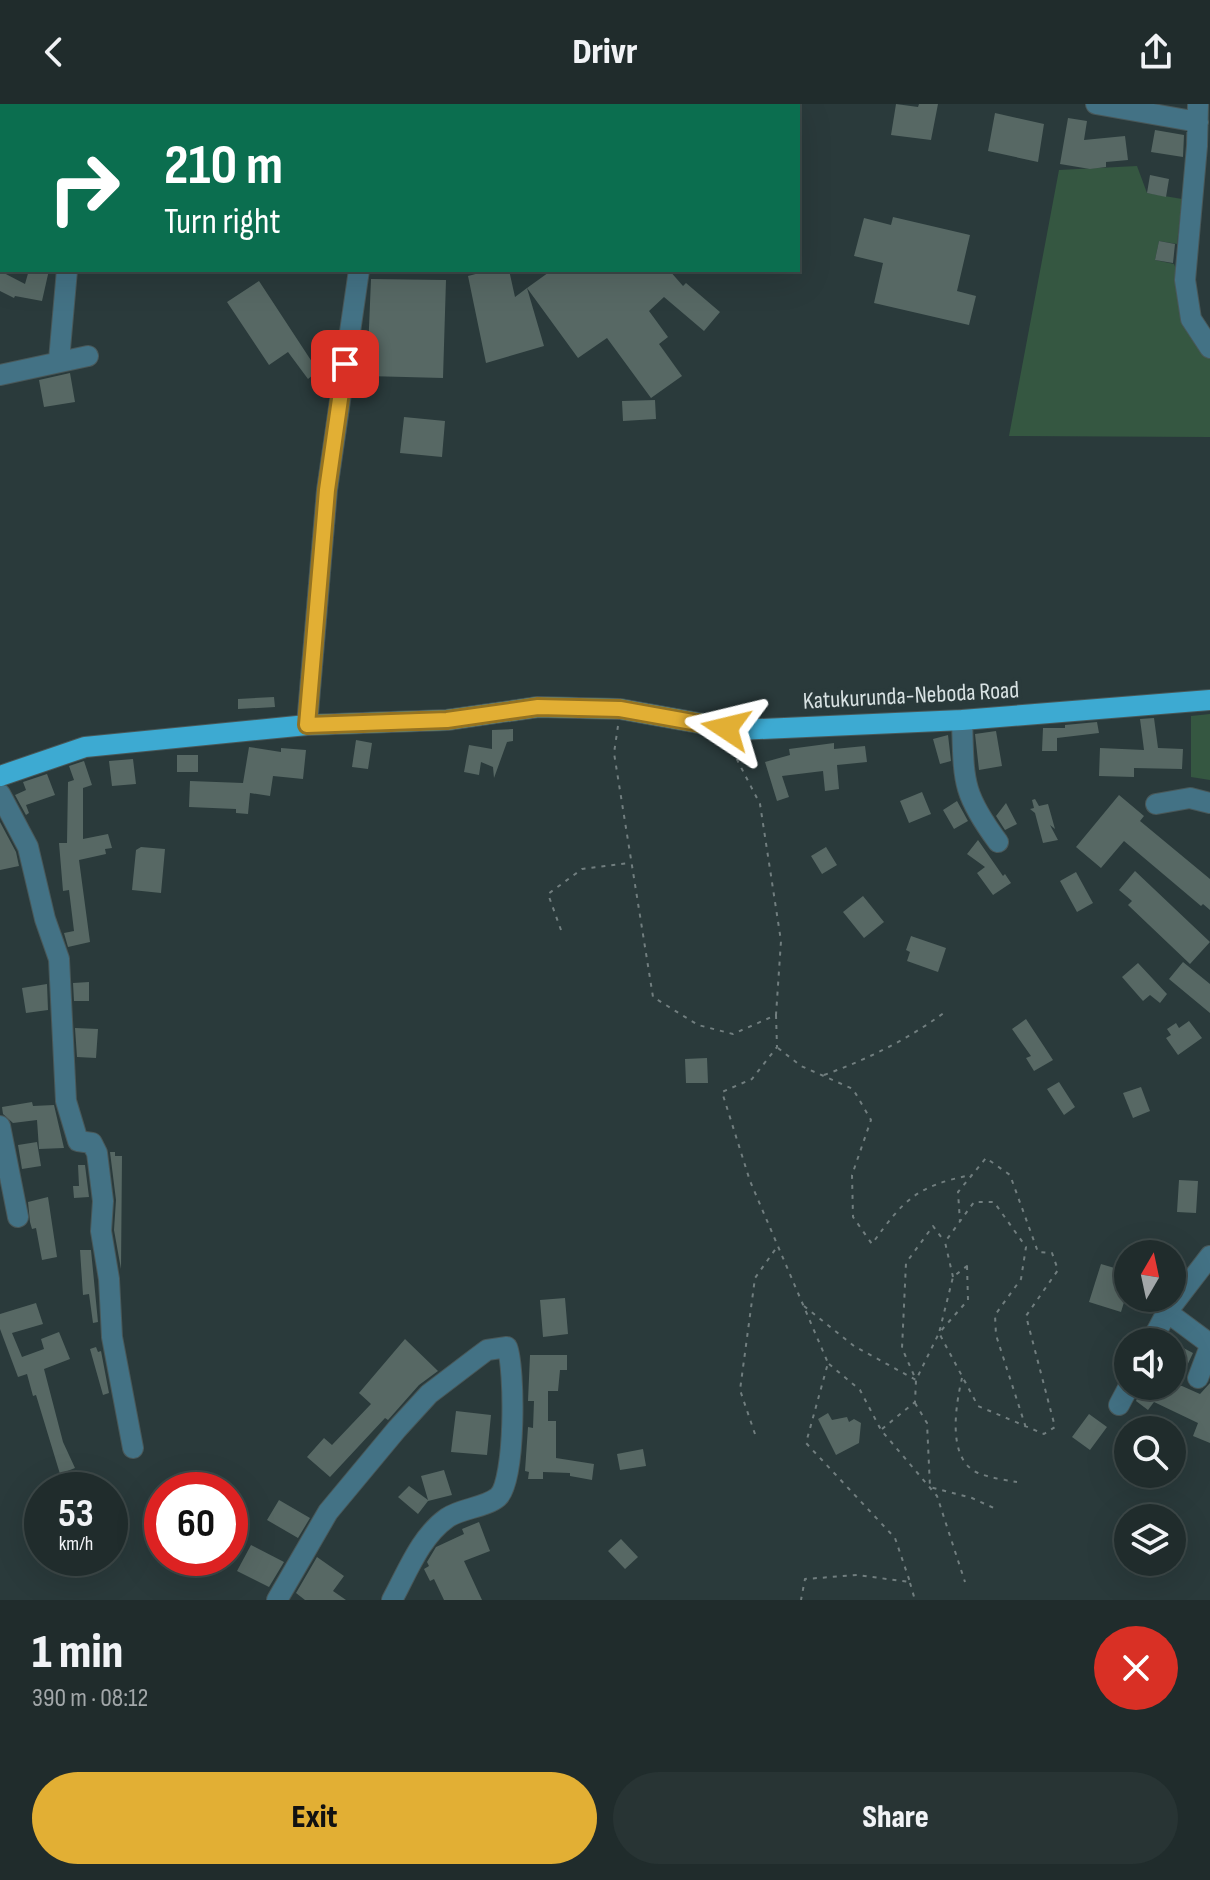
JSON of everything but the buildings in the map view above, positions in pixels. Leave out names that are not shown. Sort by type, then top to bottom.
[{"type":"main road","name":"Katukurunda-Neboda Road","points":[[0,776],[85,747],[307,725],[447,720],[538,707],[620,709],[738,730],[962,720],[1210,700]]},
{"type":"street","points":[[1096,104],[1198,113],[1204,153],[1185,280],[1186,301],[1203,326],[1210,348]]},
{"type":"street","points":[[59,360],[67,272]]},
{"type":"street","points":[[307,725],[327,490],[359,272]]},
{"type":"street","points":[[0,375],[88,356]]},
{"type":"street","points":[[962,720],[964,782],[975,811],[998,842]]},
{"type":"street","points":[[0,794],[28,847],[45,919],[59,959],[66,1101],[78,1141],[92,1143],[97,1153],[112,1337],[133,1448]]},
{"type":"street","points":[[1156,804],[1190,798],[1210,803]]},
{"type":"street","points":[[0,1126],[18,1217]]},
{"type":"street","points":[[1186,1287],[1210,1256]]},
{"type":"street","points":[[1158,1328],[1167,1312],[1210,1345],[1198,1378]]},
{"type":"street","points":[[277,1600],[328,1512],[397,1429],[429,1394],[487,1350],[507,1347],[513,1360],[510,1381],[512,1437],[507,1482],[497,1498],[447,1518],[428,1537],[392,1600]]},
{"type":"street","points":[[1119,1405],[1122,1400]]},
{"type":"path","points":[[620,709],[614,753],[653,997],[698,1025],[733,1034],[776,1015]]},
{"type":"path","points":[[726,728],[732,753],[745,770],[760,804],[781,941],[777,1047],[752,1079],[722,1092],[750,1181],[828,1363],[860,1390],[881,1430],[937,1496],[965,1582]]},
{"type":"path","points":[[561,930],[548,894],[582,869],[631,863]]},
{"type":"path","points":[[822,1076],[863,1061],[912,1037],[945,1012]]},
{"type":"path","points":[[777,1047],[801,1066],[853,1089],[871,1120],[852,1175],[853,1217],[872,1244],[897,1209],[922,1191],[935,1183],[972,1175]]},
{"type":"path","points":[[939,1333],[978,1406],[1044,1434],[1055,1427],[1026,1316],[1058,1270],[1052,1253],[1038,1252],[1010,1175],[986,1158],[958,1192],[960,1222]]},
{"type":"path","points":[[945,1242],[974,1202],[994,1202],[1026,1247],[1021,1279],[995,1315],[996,1335],[1026,1428]]},
{"type":"path","points":[[916,1380],[902,1348],[906,1263],[933,1226],[945,1242],[953,1277],[939,1333],[916,1380],[915,1402],[927,1423],[930,1487]]},
{"type":"path","points":[[755,1434],[740,1390],[755,1278],[778,1246]]},
{"type":"path","points":[[939,1333],[968,1300],[967,1266],[953,1277]]},
{"type":"path","points":[[803,1306],[854,1346],[916,1380]]},
{"type":"path","points":[[828,1363],[806,1443],[895,1538],[915,1600]]},
{"type":"path","points":[[962,1376],[953,1419],[962,1455],[976,1473],[1017,1482]]},
{"type":"path","points":[[881,1430],[915,1402]]},
{"type":"path","points":[[930,1487],[972,1498],[996,1509]]},
{"type":"path","points":[[801,1600],[805,1579],[857,1575],[910,1582]]},
{"type":"green space","points":[[1137,166],[1147,193],[1182,199],[1177,244],[1159,241],[1155,260],[1174,264],[1210,354],[1210,437],[1009,436],[1059,170]]},
{"type":"green space","points":[[1210,714],[1210,780],[1191,777],[1191,716]]},
{"type":"route","points":[[345,364],[327,490],[307,725],[447,720],[538,707],[620,709],[726,728]]}]
